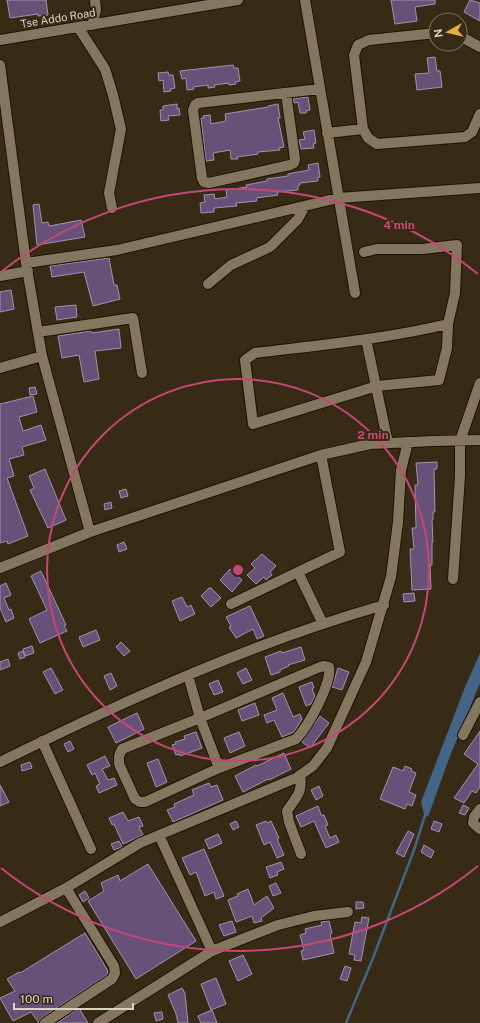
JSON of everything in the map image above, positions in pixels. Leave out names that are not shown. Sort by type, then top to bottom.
[{"type":"street","points":[[92,25],[96,10],[95,0]]},
{"type":"street","name":"Tse Addo Road","points":[[0,40],[238,0]]},
{"type":"street","points":[[305,0],[355,293]]},
{"type":"street","points":[[78,27],[106,69],[121,129],[109,193],[112,208]]},
{"type":"street","points":[[428,34],[369,40],[358,45],[354,55],[363,129],[368,138],[377,144],[465,138],[472,132],[480,114]]},
{"type":"street","points":[[468,40],[480,47]]},
{"type":"street","points":[[0,65],[27,267],[42,356],[90,532]]},
{"type":"street","points":[[286,93],[295,159],[294,163],[209,183],[204,182],[202,178],[193,110],[195,105],[198,103],[320,89]]},
{"type":"street","points":[[327,133],[363,129]]},
{"type":"street","points":[[0,276],[27,267],[117,250],[338,198],[480,188]]},
{"type":"street","points":[[208,284],[231,265],[270,247],[298,219],[305,206]]},
{"type":"street","points":[[364,252],[377,249],[422,249],[457,245],[455,293],[448,324],[448,348],[439,380],[377,386],[252,424],[245,360],[255,353],[366,339],[423,330],[448,324]]},
{"type":"street","points":[[38,332],[133,318],[142,373]]},
{"type":"street","points":[[366,339],[388,443]]},
{"type":"street","points":[[0,368],[42,356]]},
{"type":"street","points":[[453,579],[460,476],[460,441],[480,383]]},
{"type":"street","points":[[0,568],[90,532],[322,455],[370,444],[480,440]]},
{"type":"street","points":[[0,922],[66,888],[140,843],[296,778],[313,766],[327,748],[366,662],[384,605],[391,577],[398,522],[401,470],[408,442]]},
{"type":"street","points":[[232,604],[340,552],[322,455]]},
{"type":"street","points":[[298,572],[323,624]]},
{"type":"street","points":[[0,762],[83,721],[188,675],[283,638],[384,605]]},
{"type":"street","points":[[320,667],[328,667],[330,672],[320,701],[302,733],[296,739],[219,768],[145,802],[140,802],[135,799],[119,764],[119,756],[122,749],[200,718],[320,667]]},
{"type":"street","points":[[188,675],[200,718],[219,768]]},
{"type":"street","points":[[463,735],[480,702]]},
{"type":"street","points":[[42,741],[91,849]]},
{"type":"street","points":[[300,775],[302,786],[300,792],[287,811],[289,822],[301,854]]},
{"type":"street","points":[[480,809],[474,817],[473,823],[480,829]]},
{"type":"street","points":[[159,835],[212,951]]},
{"type":"street","points":[[45,1023],[112,979],[115,973],[114,966],[66,888]]},
{"type":"street","points":[[98,1023],[212,951],[278,925],[314,916],[348,912]]},
{"type":"water","points":[[480,653],[480,683],[450,756],[428,817],[424,814],[421,802],[465,687]]},
{"type":"building","points":[[7,0],[46,0],[48,15],[38,16],[38,14],[10,18]]},
{"type":"building","points":[[391,0],[435,0],[435,4],[415,7],[417,21],[395,24]]},
{"type":"building","points":[[470,0],[480,3],[480,21],[468,14],[468,12],[464,12]]},
{"type":"building","points":[[435,57],[437,71],[440,71],[442,87],[417,90],[415,74],[429,73],[427,58]]},
{"type":"building","points":[[233,65],[234,68],[238,68],[240,81],[235,82],[236,84],[229,85],[229,83],[214,85],[215,87],[208,88],[208,85],[193,87],[194,89],[187,90],[186,78],[182,79],[180,71]]},
{"type":"building","points":[[168,72],[169,75],[173,75],[175,88],[170,89],[171,91],[164,92],[163,80],[159,81],[158,73]]},
{"type":"building","points":[[308,97],[310,110],[306,111],[306,113],[300,113],[298,102],[294,103],[293,99]]},
{"type":"building","points":[[177,104],[177,109],[179,108],[180,115],[168,116],[169,120],[161,121],[160,110],[163,110],[163,106]]},
{"type":"building","points":[[278,104],[280,118],[278,118],[284,147],[279,148],[280,150],[258,152],[258,154],[237,157],[238,159],[231,159],[230,150],[213,153],[214,160],[206,161],[201,118],[204,118],[203,116],[210,115],[211,124],[226,121],[225,114]]},
{"type":"building","points":[[314,130],[316,143],[313,144],[314,148],[301,149],[299,140],[305,139],[303,132]]},
{"type":"building","points":[[318,163],[320,177],[318,177],[318,181],[300,183],[298,190],[277,192],[278,195],[256,198],[257,201],[236,203],[237,206],[214,208],[214,212],[201,213],[200,203],[205,202],[204,195],[214,194],[215,199],[227,197],[226,190],[247,187],[246,185],[267,181],[267,179],[288,176],[288,174],[309,170],[308,165]]},
{"type":"building","points":[[39,204],[42,223],[48,222],[49,226],[81,220],[85,237],[37,245],[33,205]]},
{"type":"building","points":[[109,258],[114,285],[117,285],[120,299],[93,306],[84,272],[52,277],[50,266]]},
{"type":"building","points":[[11,290],[14,309],[0,312],[0,292]]},
{"type":"building","points":[[76,305],[77,317],[57,320],[55,307]]},
{"type":"building","points":[[119,329],[121,348],[95,351],[99,379],[84,382],[79,355],[62,358],[58,336],[91,331],[92,333]]},
{"type":"building","points":[[35,387],[37,394],[30,395],[29,388]]},
{"type":"building","points":[[33,396],[37,412],[19,417],[23,431],[41,425],[46,440],[22,447],[24,455],[9,459],[14,476],[7,478],[28,536],[8,544],[7,541],[0,543],[0,404]]},
{"type":"building","points":[[437,462],[437,469],[434,469],[435,512],[433,512],[432,520],[432,565],[430,565],[431,589],[412,590],[410,549],[414,549],[412,528],[416,528],[415,485],[418,485],[416,463]]},
{"type":"building","points":[[45,469],[66,520],[48,528],[30,490],[34,488],[29,476]]},
{"type":"building","points":[[126,489],[128,496],[121,498],[119,491]]},
{"type":"building","points":[[111,502],[112,508],[105,510],[104,504]]},
{"type":"building","points":[[124,542],[127,549],[119,552],[117,545]]},
{"type":"building","points":[[262,554],[276,566],[270,572],[272,575],[266,580],[264,577],[256,584],[247,575],[255,568],[251,564]]},
{"type":"building","points":[[230,569],[242,580],[232,592],[220,580]]},
{"type":"building","points":[[41,571],[66,625],[64,626],[67,631],[40,643],[29,619],[47,610],[31,576]]},
{"type":"building","points":[[6,583],[11,595],[4,598],[9,610],[11,609],[14,618],[6,622],[0,608],[0,586]]},
{"type":"building","points":[[209,588],[211,588],[221,598],[211,607],[201,596]]},
{"type":"building","points":[[414,593],[415,601],[404,602],[403,594]]},
{"type":"building","points":[[182,597],[187,607],[191,605],[195,614],[180,621],[172,601]]},
{"type":"building","points":[[250,606],[264,636],[257,639],[253,629],[236,638],[229,627],[231,626],[226,617]]},
{"type":"building","points":[[96,630],[100,640],[83,647],[79,637]]},
{"type":"building","points":[[121,642],[130,651],[124,656],[116,647]]},
{"type":"building","points":[[32,646],[34,653],[25,656],[23,649]]},
{"type":"building","points":[[301,647],[305,660],[288,665],[289,666],[280,670],[280,672],[271,675],[265,657],[281,651],[282,653]]},
{"type":"building","points":[[23,651],[25,657],[20,659],[18,653]]},
{"type":"building","points":[[8,659],[10,666],[0,670],[0,662]]},
{"type":"building","points":[[51,668],[63,690],[55,694],[43,672]]},
{"type":"building","points":[[246,668],[252,680],[243,684],[237,673]]},
{"type":"building","points":[[338,668],[349,672],[342,690],[332,687]]},
{"type":"building","points":[[111,673],[117,686],[110,690],[104,676]]},
{"type":"building","points":[[218,680],[223,692],[214,695],[209,684]]},
{"type":"building","points":[[312,682],[314,688],[312,689],[315,696],[311,704],[306,706],[299,687]]},
{"type":"building","points":[[283,693],[293,717],[300,714],[302,719],[294,732],[282,737],[274,720],[267,723],[264,715],[277,710],[272,698]]},
{"type":"building","points":[[255,703],[259,715],[242,721],[238,710]]},
{"type":"building","points":[[137,713],[144,729],[116,743],[108,727]]},
{"type":"building","points":[[320,716],[329,723],[310,748],[302,742]]},
{"type":"building","points":[[480,731],[480,787],[476,793],[472,791],[464,803],[454,798],[478,764],[464,754]]},
{"type":"building","points":[[196,732],[202,748],[180,756],[179,754],[176,755],[172,745],[176,744],[175,742],[185,739],[184,736]]},
{"type":"building","points":[[239,732],[245,746],[230,753],[224,738]]},
{"type":"building","points":[[70,741],[74,749],[68,752],[64,744]]},
{"type":"building","points":[[284,753],[291,769],[243,792],[235,776]]},
{"type":"building","points":[[105,756],[110,766],[102,769],[108,780],[114,778],[117,785],[99,793],[96,786],[100,784],[95,773],[92,775],[87,765]]},
{"type":"building","points":[[158,759],[167,782],[156,787],[147,763]]},
{"type":"building","points":[[30,762],[32,768],[22,771],[21,765]]},
{"type":"building","points":[[405,766],[412,769],[411,771],[416,773],[409,792],[416,795],[412,806],[407,804],[405,809],[380,799],[393,767],[403,771]]},
{"type":"building","points":[[209,783],[211,787],[217,785],[223,800],[173,822],[167,810],[175,807],[174,804],[194,795],[192,790]]},
{"type":"building","points":[[0,785],[9,802],[0,806]]},
{"type":"building","points":[[319,786],[323,796],[316,800],[311,790]]},
{"type":"building","points":[[463,805],[469,808],[465,815],[459,813]]},
{"type":"building","points":[[318,806],[321,815],[324,815],[328,825],[325,826],[330,838],[336,835],[339,842],[326,848],[314,821],[301,827],[296,816]]},
{"type":"building","points":[[123,812],[128,821],[139,817],[143,826],[139,827],[143,835],[123,844],[114,824],[112,825],[109,818]]},
{"type":"building","points":[[236,821],[239,827],[233,830],[230,824]]},
{"type":"building","points":[[266,821],[267,823],[271,821],[279,838],[277,839],[284,855],[277,858],[270,842],[264,845],[256,825]]},
{"type":"building","points":[[434,821],[442,824],[439,832],[431,829]]},
{"type":"building","points":[[408,831],[414,834],[404,857],[396,853]]},
{"type":"building","points":[[218,834],[222,843],[209,849],[205,840]]},
{"type":"building","points":[[119,841],[122,847],[114,850],[111,844]]},
{"type":"building","points":[[424,845],[434,851],[431,858],[421,852]]},
{"type":"building","points":[[204,849],[224,896],[216,899],[214,892],[205,896],[196,872],[190,875],[182,858]]},
{"type":"building","points":[[281,862],[284,869],[277,872],[278,875],[270,878],[266,867]]},
{"type":"building","points":[[148,864],[196,941],[136,979],[88,901],[104,891],[101,883],[118,875],[120,881]]},
{"type":"building","points":[[276,883],[281,893],[273,896],[269,886]]},
{"type":"building","points":[[248,889],[254,905],[267,896],[274,908],[261,918],[262,921],[254,923],[252,916],[236,922],[228,900],[238,896],[237,894]]},
{"type":"building","points":[[85,891],[89,898],[83,902],[79,895]]},
{"type":"building","points":[[356,902],[363,902],[364,908],[356,909]]},
{"type":"building","points":[[362,917],[369,918],[361,961],[354,960],[355,955],[349,954],[355,922],[361,923]]},
{"type":"building","points":[[232,921],[236,932],[224,936],[219,925]]},
{"type":"building","points":[[329,921],[334,953],[303,960],[301,951],[304,950],[300,935],[306,933],[305,929],[322,925],[321,922]]},
{"type":"building","points":[[85,933],[108,971],[107,975],[41,1018],[39,1023],[31,1012],[13,1021],[0,998],[15,991],[7,979],[19,972],[20,973]]},
{"type":"building","points":[[243,955],[252,974],[238,981],[229,961]]},
{"type":"building","points":[[345,966],[351,968],[347,981],[340,979]]},
{"type":"building","points":[[216,978],[226,1004],[211,1010],[201,984]]},
{"type":"building","points":[[182,988],[185,993],[188,1023],[178,1023],[168,995]]},
{"type":"building","points":[[79,1008],[88,1023],[57,1023]]},
{"type":"building","points":[[212,1010],[217,1023],[201,1023],[198,1016]]},
{"type":"building","points":[[162,1012],[163,1019],[156,1021],[154,1013]]},
{"type":"waterway","points":[[346,1023],[373,958],[414,850],[426,812]]}]
